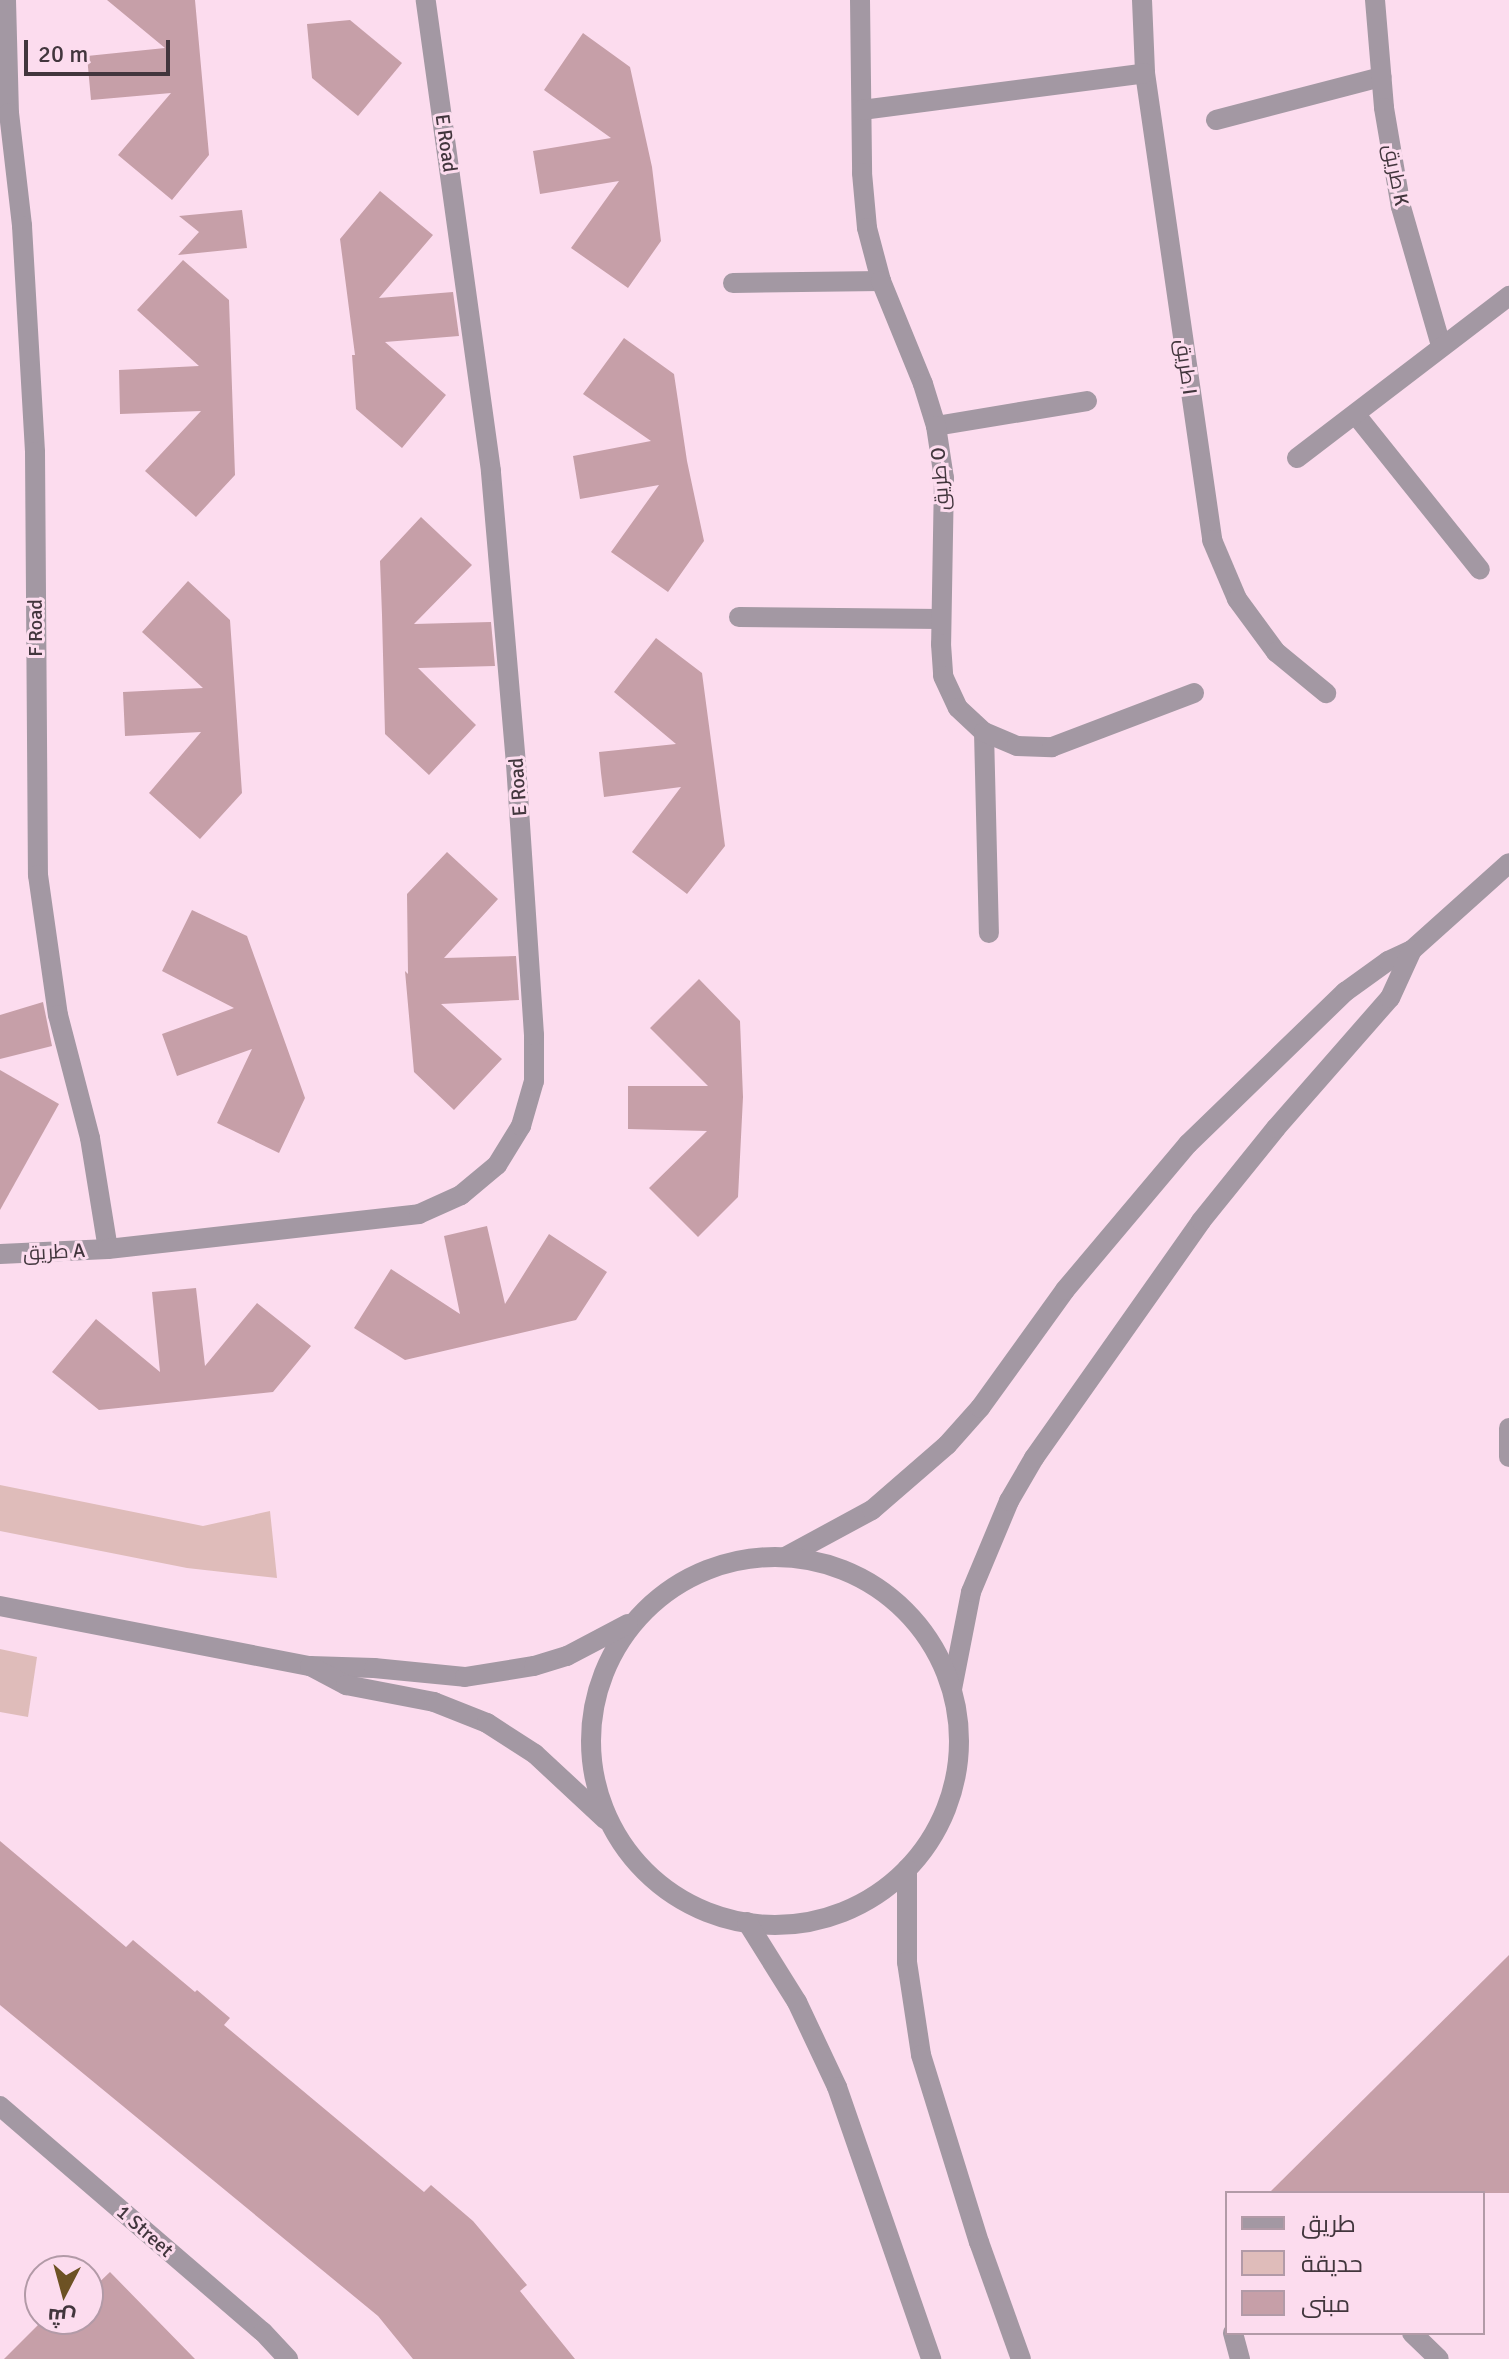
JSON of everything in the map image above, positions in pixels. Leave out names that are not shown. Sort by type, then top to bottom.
[{"type":"street","name":"F Road","points":[[6,0],[9,113],[22,226],[34,438],[38,875],[58,1015],[90,1138],[108,1249]]},
{"type":"street","name":"E Road","points":[[108,1249],[419,1214],[461,1195],[497,1165],[521,1126],[534,1081],[516,764],[491,471],[426,0]]},
{"type":"street","name":"طريق O","points":[[860,0],[862,173],[867,228],[881,281],[923,384],[936,426],[944,478],[943,676],[958,708],[984,732],[1017,746],[1052,747],[1194,693]]},
{"type":"street","name":"طريق I","points":[[1142,0],[1145,73],[1212,540],[1237,599],[1276,652],[1326,693]]},
{"type":"street","name":"طريق K","points":[[1375,0],[1381,77],[1401,207],[1441,346]]},
{"type":"street","points":[[862,110],[1145,73]]},
{"type":"street","points":[[1216,120],[1381,77]]},
{"type":"street","points":[[733,283],[881,281]]},
{"type":"street","points":[[1297,458],[1509,296]]},
{"type":"street","points":[[936,426],[1087,401]]},
{"type":"street","points":[[1356,415],[1480,570]]},
{"type":"street","points":[[739,617],[941,619]]},
{"type":"street","points":[[984,732],[989,933]]},
{"type":"street","points":[[785,1557],[872,1510],[947,1445],[980,1408],[1065,1290],[1188,1144],[1345,992],[1388,961],[1412,950],[1509,863]]},
{"type":"street","points":[[952,1689],[971,1592],[1004,1512],[1034,1458],[1201,1221],[1276,1128],[1390,998],[1412,950]]},
{"type":"street","name":"طريق A","points":[[0,1254],[108,1249]]},
{"type":"street","points":[[1509,1428],[1509,1457]]},
{"type":"street","points":[[0,1606],[310,1666],[374,1668],[429,1676],[499,1673],[567,1656],[628,1624],[683,1580],[750,1558],[785,1557],[820,1562],[883,1592],[910,1616],[931,1643],[952,1689],[960,1743],[956,1778],[941,1822],[907,1869],[870,1897],[817,1920],[782,1924],[747,1922],[713,1914],[681,1899],[653,1879],[628,1853],[610,1823],[597,1791],[591,1756],[591,1722],[598,1687],[628,1624]]},
{"type":"street","points":[[310,1666],[346,1685],[434,1702],[487,1723],[535,1754],[610,1823]]},
{"type":"street","points":[[907,1869],[907,1962],[921,2055],[979,2242],[1021,2359]]},
{"type":"street","points":[[747,1922],[797,2002],[837,2087],[931,2359]]},
{"type":"street","name":"1 Street","points":[[0,2106],[263,2332],[288,2359]]},
{"type":"street","points":[[1234,2335],[1240,2359]]},
{"type":"street","points":[[1414,2335],[1439,2359]]},
{"type":"green space","points":[[0,1485],[203,1526],[270,1511],[277,1578],[187,1568],[0,1531]]},
{"type":"green space","points":[[0,1649],[37,1657],[28,1717],[0,1712]]},
{"type":"building","points":[[107,0],[195,0],[209,155],[172,200],[118,155],[171,93],[91,100],[87,56],[165,48]]},
{"type":"building","points":[[350,20],[402,63],[358,116],[312,78],[307,24]]},
{"type":"building","points":[[583,33],[630,67],[652,167],[661,241],[628,288],[571,248],[619,181],[540,194],[533,151],[611,138],[544,90]]},
{"type":"building","points":[[380,191],[433,235],[379,298],[453,292],[459,336],[385,342],[446,395],[402,448],[356,409],[352,355],[355,355],[340,239]]},
{"type":"building","points":[[242,210],[247,248],[178,255],[199,232],[179,216]]},
{"type":"building","points":[[183,260],[229,300],[235,475],[196,517],[145,471],[201,411],[120,414],[119,370],[199,366],[137,310]]},
{"type":"building","points":[[624,338],[674,374],[687,461],[704,541],[668,592],[611,552],[659,485],[580,499],[573,456],[651,441],[583,394]]},
{"type":"building","points":[[421,517],[472,565],[414,624],[491,622],[495,666],[418,668],[476,725],[429,775],[385,734],[380,561]]},
{"type":"building","points":[[188,581],[230,620],[242,793],[200,839],[149,793],[201,732],[125,736],[123,692],[203,688],[142,632]]},
{"type":"building","points":[[656,638],[702,673],[725,846],[687,894],[632,852],[681,787],[604,797],[601,773],[599,752],[676,744],[614,692]]},
{"type":"building","points":[[447,852],[498,899],[444,958],[516,956],[519,1000],[441,1004],[502,1059],[454,1110],[414,1072],[405,971],[408,974],[407,894]]},
{"type":"building","points":[[192,910],[247,936],[305,1098],[279,1153],[217,1123],[252,1049],[177,1076],[162,1034],[234,1008],[162,971]]},
{"type":"building","points":[[699,979],[740,1021],[743,1097],[738,1197],[698,1237],[649,1188],[707,1131],[628,1129],[628,1086],[708,1086],[650,1028]]},
{"type":"building","points":[[43,1002],[52,1046],[0,1059],[0,1015]]},
{"type":"building","points":[[0,1070],[59,1104],[0,1210]]},
{"type":"building","points":[[487,1226],[505,1304],[549,1234],[607,1272],[576,1320],[405,1360],[354,1328],[391,1269],[460,1314],[444,1236]]},
{"type":"building","points":[[196,1288],[205,1366],[257,1303],[311,1346],[273,1392],[99,1410],[52,1372],[96,1319],[160,1372],[152,1292]]},
{"type":"building","points":[[0,1841],[126,1947],[133,1940],[195,1992],[197,1990],[230,2018],[224,2025],[424,2192],[431,2185],[473,2221],[527,2285],[520,2291],[575,2359],[413,2359],[378,2316],[0,2005]]},
{"type":"building","points":[[1509,1955],[1509,2193],[1271,2191]]},
{"type":"building","points":[[110,2272],[195,2359],[4,2359],[28,2335],[104,2335],[104,2278]]}]
